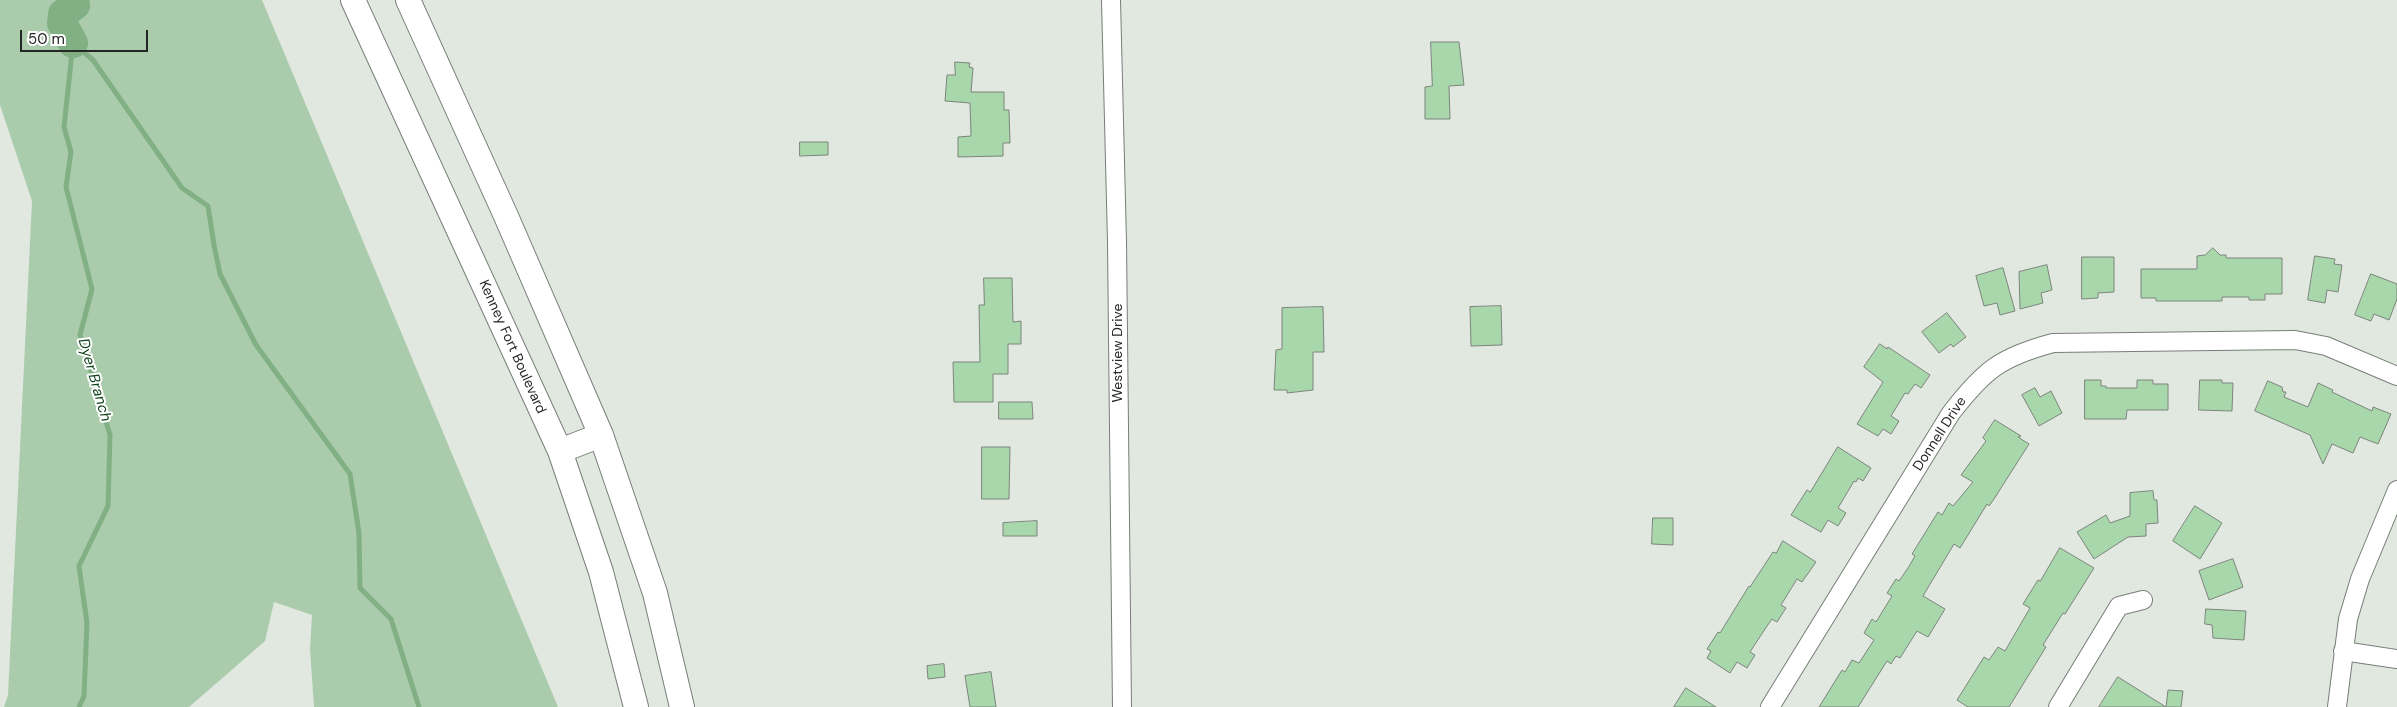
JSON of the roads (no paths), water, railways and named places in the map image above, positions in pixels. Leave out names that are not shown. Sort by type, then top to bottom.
[{"type":"main road","name":"Kenney Fort Boulevard","points":[[353,0],[560,451],[601,572],[636,707]]},
{"type":"main road","points":[[408,0],[506,216],[601,435],[655,593],[682,707]]},
{"type":"main road","points":[[560,451],[601,435]]},
{"type":"street","name":"Westview Drive","points":[[1111,0],[1117,242],[1122,707]]},
{"type":"street","name":"Donnell Drive","points":[[1770,707],[1951,412],[1972,385],[1994,365],[2020,352],[2054,343],[2295,340],[2326,346],[2397,376]]},
{"type":"street","points":[[2337,707],[2348,619],[2360,579],[2397,490]]},
{"type":"street","points":[[2058,707],[2119,606],[2143,600]]},
{"type":"street","points":[[2343,651],[2397,659]]},
{"type":"waterway","name":"Dyer Branch","points":[[73,43],[62,23],[63,14],[75,5],[74,0]]},
{"type":"waterway","points":[[73,43],[93,60],[182,188],[208,206],[220,274],[256,345],[350,474],[359,533],[360,588],[391,619],[419,707]]},
{"type":"waterway","name":"Dyer Branch","points":[[73,43],[64,127],[71,152],[66,187],[92,289],[80,335],[110,435],[108,506],[79,566],[87,623],[84,696],[79,707]]}]
